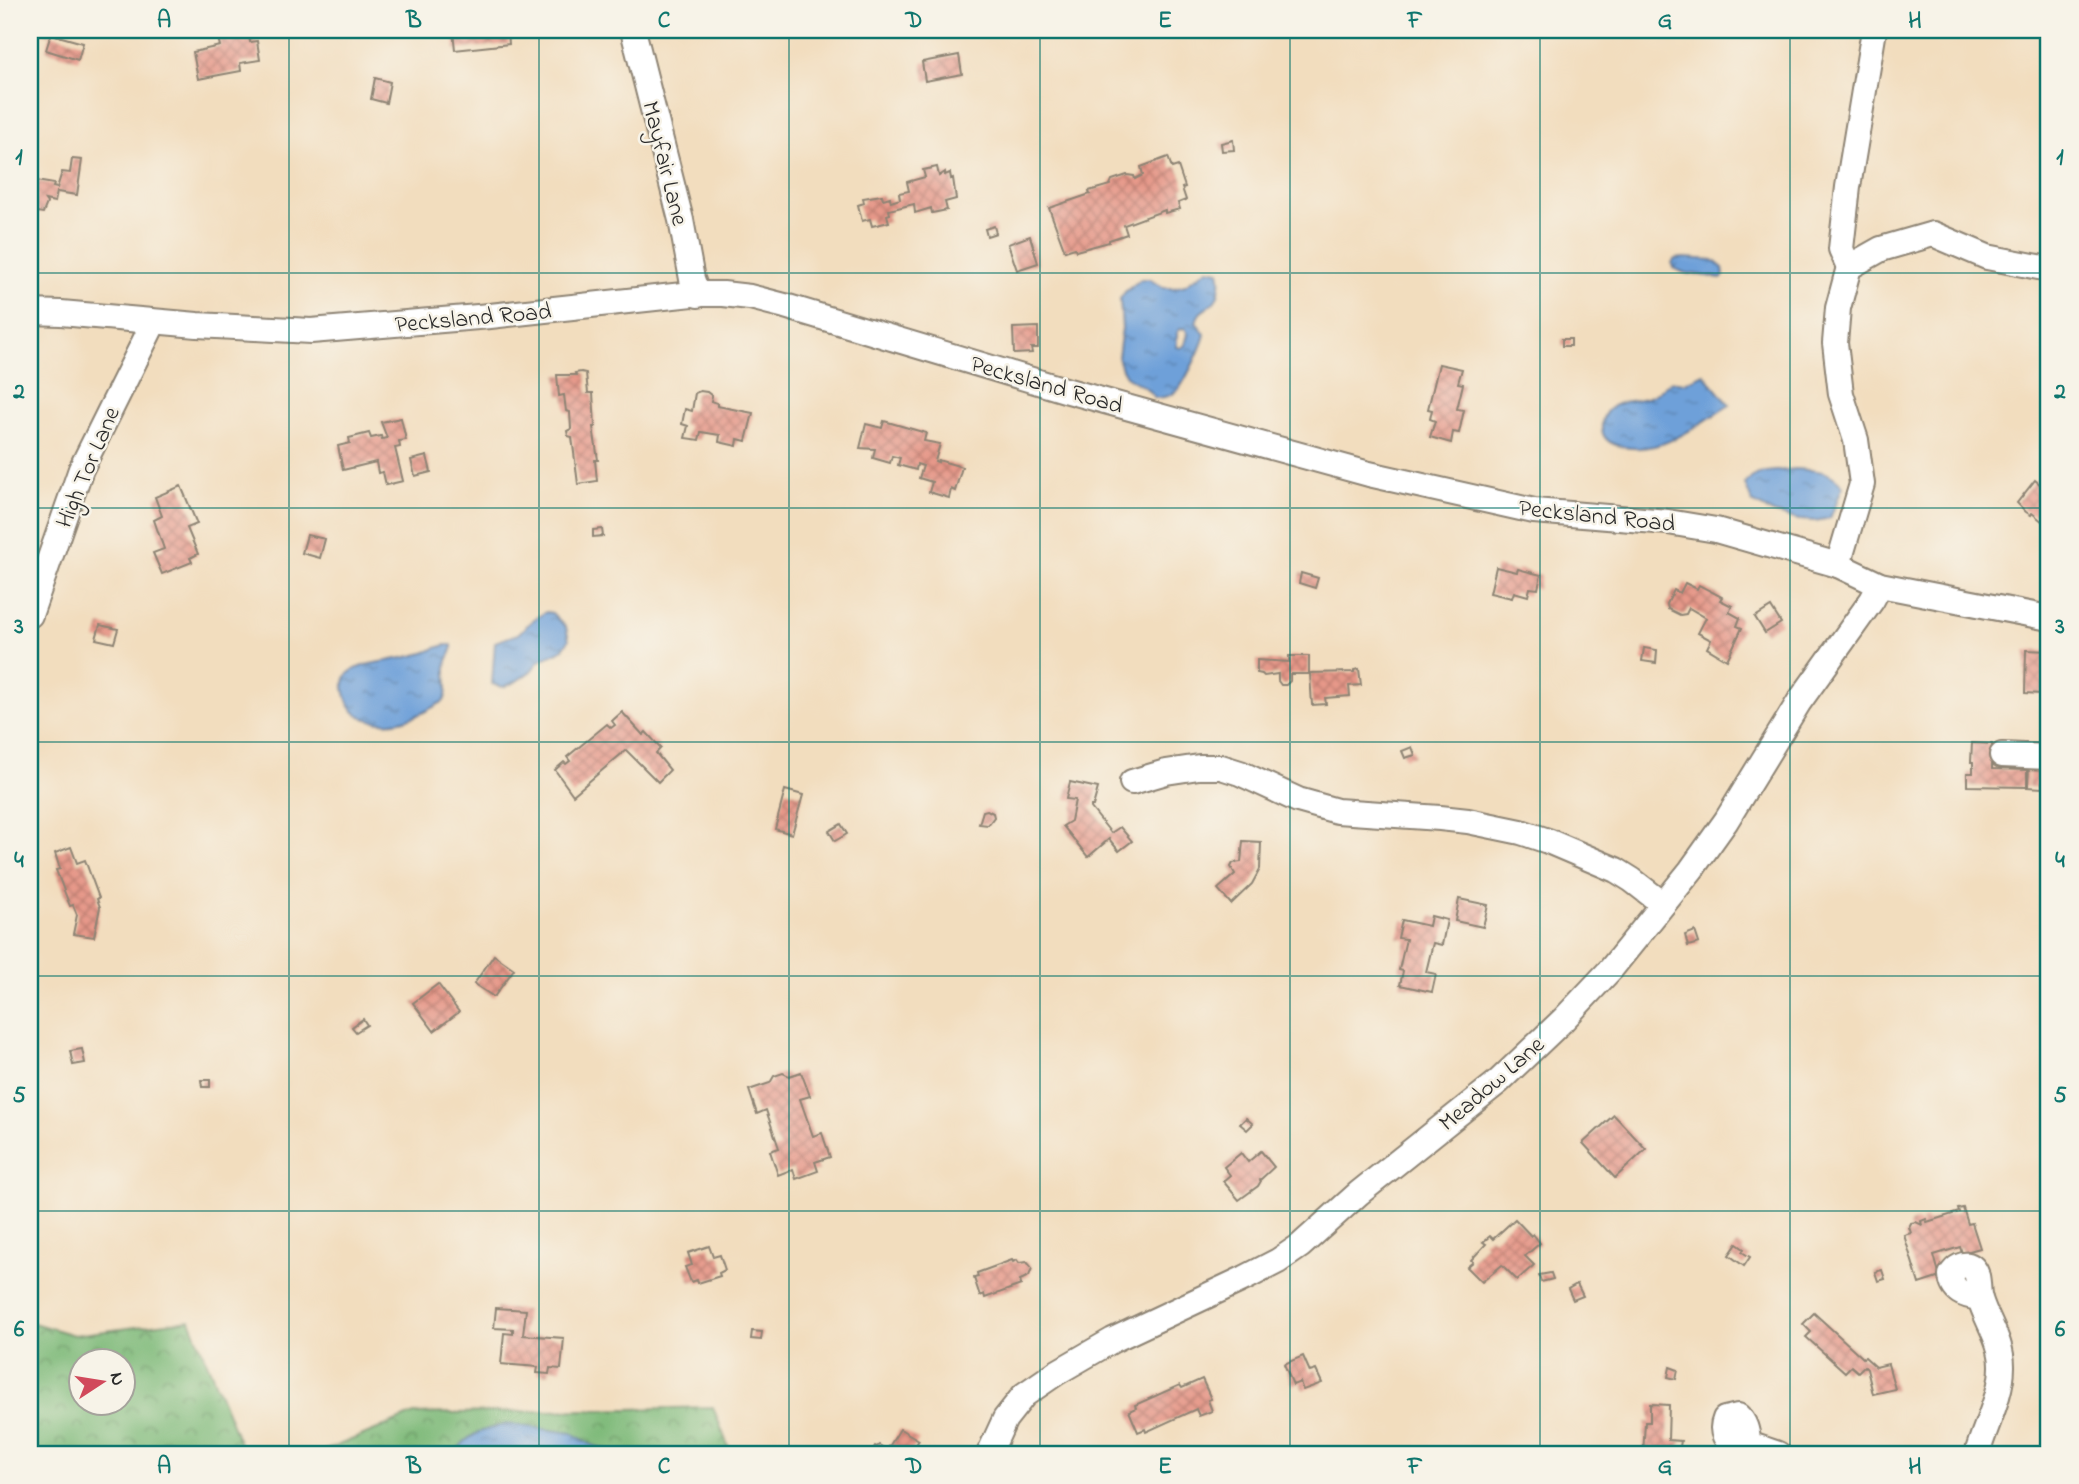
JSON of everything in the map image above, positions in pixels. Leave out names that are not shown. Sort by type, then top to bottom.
[{"type":"street","name":"Mayfair Lane","points":[[633,30],[698,295]]},
{"type":"street","points":[[1838,565],[1862,484],[1856,440],[1841,394],[1835,343],[1838,308],[1849,267],[1841,249],[1874,30]]},
{"type":"street","points":[[1849,267],[1881,248],[1933,234],[1987,257],[2049,269]]},
{"type":"street","name":"Pecksland Road","points":[[30,312],[311,331],[490,316],[692,294],[723,294],[750,298],[785,306],[1065,390],[1369,474],[1534,511],[1668,522],[1716,530],[1838,565],[1880,585],[2049,618]]},
{"type":"street","name":"High Tor Lane","points":[[30,615],[81,469],[154,322]]},
{"type":"street","name":"Meadow Lane","points":[[989,1454],[1005,1419],[1024,1395],[1113,1340],[1278,1261],[1300,1246],[1359,1193],[1498,1082],[1554,1029],[1611,969],[1691,870],[1880,585]]},
{"type":"street","points":[[2002,755],[2049,757]]},
{"type":"street","points":[[1132,782],[1199,766],[1221,767],[1298,800],[1337,811],[1468,821],[1521,832],[1616,870],[1664,904]]},
{"type":"street","points":[[1977,1454],[2001,1384],[2002,1366],[1996,1334],[1980,1298]]},
{"type":"street","points":[[1749,1445],[1778,1454]]},
{"type":"green space","points":[[190,1320],[244,1454],[30,1454],[30,1322],[74,1335]]},
{"type":"green space","points":[[713,1407],[731,1454],[317,1454],[414,1414]]},
{"type":"water","points":[[1675,259],[1713,260],[1723,268],[1724,276],[1721,278],[1685,273],[1673,268]]},
{"type":"water","points":[[1208,269],[1219,271],[1218,294],[1211,305],[1200,313],[1196,322],[1205,334],[1193,364],[1177,391],[1155,398],[1147,389],[1126,376],[1122,369],[1118,357],[1122,328],[1120,299],[1141,279],[1149,279],[1163,288],[1185,285]],"holes":[[[1185,328],[1188,334],[1185,345],[1177,347],[1177,333],[1180,329]]]},
{"type":"water","points":[[1704,374],[1730,405],[1683,434],[1654,446],[1629,448],[1606,439],[1602,422],[1613,406],[1652,396],[1671,381],[1684,383]]},
{"type":"water","points":[[1796,469],[1828,474],[1843,486],[1830,518],[1799,520],[1773,513],[1752,502],[1745,484],[1750,479],[1762,473]]},
{"type":"water","points":[[546,612],[552,613],[566,627],[569,640],[562,650],[539,661],[531,671],[515,682],[503,687],[492,684],[495,642],[518,634]]},
{"type":"water","points":[[452,645],[452,648],[446,666],[447,691],[444,701],[414,716],[390,722],[361,716],[348,703],[344,683],[347,675],[355,669]]},
{"type":"water","points":[[508,1424],[572,1433],[592,1445],[619,1454],[455,1454],[471,1437],[484,1430]]},
{"type":"building","points":[[34,30],[51,30],[49,35]]},
{"type":"building","points":[[234,30],[248,30],[250,42],[257,41],[260,60],[240,63],[241,71],[198,79],[193,52],[220,46],[218,38],[235,35]]},
{"type":"building","points":[[453,30],[531,30],[533,35],[511,37],[510,32],[509,44],[455,50]]},
{"type":"building","points":[[51,34],[83,43],[78,60],[46,50]]},
{"type":"building","points":[[959,55],[962,74],[925,81],[922,62]]},
{"type":"building","points":[[375,78],[390,82],[386,103],[371,99]]},
{"type":"building","points":[[1233,140],[1234,150],[1222,151],[1221,143]]},
{"type":"building","points":[[1168,157],[1172,168],[1178,166],[1185,187],[1182,188],[1186,200],[1178,203],[1180,209],[1165,213],[1165,210],[1124,225],[1127,234],[1109,242],[1076,251],[1075,248],[1065,251],[1049,208],[1090,194],[1089,191],[1110,185],[1112,180],[1127,175],[1134,176],[1135,179],[1143,175],[1141,167]]},
{"type":"building","points":[[72,159],[82,160],[77,195],[57,192],[55,202],[45,200],[47,203],[43,213],[30,211],[30,180],[54,184],[53,187],[57,188],[62,172],[70,173]]},
{"type":"building","points":[[937,167],[939,176],[945,172],[945,175],[950,173],[951,179],[953,178],[956,199],[945,202],[947,210],[932,213],[931,208],[915,213],[914,204],[889,210],[889,222],[872,226],[870,219],[862,221],[858,205],[864,203],[863,198],[882,195],[883,199],[890,197],[891,202],[900,199],[899,193],[909,191],[907,182],[925,177],[923,170]]},
{"type":"building","points":[[994,226],[996,233],[987,236],[985,229]]},
{"type":"building","points":[[1030,236],[1038,263],[1017,270],[1008,244]]},
{"type":"building","points":[[1038,327],[1038,348],[1031,348],[1032,353],[1014,354],[1013,328]]},
{"type":"building","points":[[1562,339],[1571,339],[1571,346],[1562,346]]},
{"type":"building","points":[[1439,364],[1462,369],[1458,383],[1463,384],[1457,409],[1464,410],[1459,433],[1453,432],[1451,443],[1430,437],[1435,421],[1430,419],[1432,410],[1428,409]]},
{"type":"building","points":[[575,373],[586,373],[588,393],[593,393],[593,427],[598,460],[595,460],[597,481],[578,484],[572,437],[568,436],[567,431],[571,429],[570,412],[566,411],[564,395],[559,396],[557,375],[576,375]]},
{"type":"building","points":[[700,391],[712,396],[711,401],[717,403],[717,406],[753,413],[746,441],[738,439],[737,446],[719,442],[720,435],[701,432],[699,440],[685,438],[688,426],[682,424],[685,409],[692,411],[695,393]]},
{"type":"building","points":[[401,418],[406,440],[399,441],[400,447],[395,448],[403,481],[386,485],[383,472],[378,473],[376,462],[343,470],[338,446],[350,443],[349,438],[369,433],[371,438],[387,438],[381,422]]},
{"type":"building","points":[[884,421],[926,433],[924,441],[940,444],[935,461],[962,467],[955,491],[951,489],[949,498],[929,492],[932,482],[919,478],[923,466],[917,464],[916,470],[898,465],[900,458],[892,456],[890,463],[873,458],[875,449],[860,448],[866,424],[882,428]]},
{"type":"building","points":[[427,456],[431,472],[415,476],[411,460]]},
{"type":"building","points":[[2035,480],[2049,492],[2049,527],[2017,503]]},
{"type":"building","points":[[181,486],[197,524],[187,528],[198,554],[190,558],[192,562],[162,574],[153,553],[164,549],[154,520],[162,516],[155,497]]},
{"type":"building","points":[[602,529],[603,536],[593,537],[593,530]]},
{"type":"building","points":[[307,535],[325,539],[320,558],[302,553]]},
{"type":"building","points":[[1496,567],[1541,575],[1538,589],[1530,588],[1528,596],[1514,592],[1512,598],[1490,593]]},
{"type":"building","points":[[1301,573],[1318,578],[1315,588],[1299,583]]},
{"type":"building","points":[[1685,583],[1697,589],[1699,585],[1722,597],[1720,600],[1732,606],[1729,612],[1740,618],[1737,626],[1742,628],[1727,660],[1707,648],[1711,640],[1698,633],[1706,618],[1689,608],[1686,614],[1680,615],[1668,609],[1667,604],[1674,590],[1680,593]]},
{"type":"building","points":[[1771,607],[1781,623],[1765,633],[1755,617]]},
{"type":"building","points":[[100,625],[118,629],[114,643],[96,639]]},
{"type":"building","points":[[1644,648],[1657,650],[1656,663],[1642,661]]},
{"type":"building","points":[[2026,650],[2049,651],[2049,715],[2042,715],[2042,694],[2025,693]]},
{"type":"building","points":[[1289,656],[1309,656],[1309,674],[1290,674],[1290,681],[1281,685],[1278,674],[1264,676],[1257,673],[1257,660],[1289,662]]},
{"type":"building","points":[[1359,669],[1361,685],[1349,686],[1350,696],[1325,698],[1326,704],[1312,705],[1310,673],[1354,672]]},
{"type":"building","points":[[622,712],[643,735],[646,732],[661,748],[656,753],[670,770],[658,782],[626,750],[573,795],[555,770],[564,762],[566,764],[570,761],[567,757],[607,724],[611,728],[615,725],[612,721]]},
{"type":"building","points":[[1972,743],[1992,744],[1992,769],[2027,770],[2027,787],[1967,786],[1967,773],[1973,773]]},
{"type":"building","points":[[1412,747],[1415,755],[1405,758],[1402,751]]},
{"type":"building","points":[[2029,765],[2049,766],[2049,782],[2042,782],[2042,788],[2028,787]]},
{"type":"building","points":[[1070,782],[1098,788],[1091,808],[1111,833],[1120,827],[1132,841],[1119,851],[1109,839],[1088,857],[1063,826],[1071,821],[1075,800],[1066,799]]},
{"type":"building","points":[[785,790],[803,795],[792,834],[775,829]]},
{"type":"building","points":[[983,811],[993,813],[994,817],[988,825],[979,824]]},
{"type":"building","points":[[841,824],[847,834],[835,841],[829,831]]},
{"type":"building","points":[[1243,841],[1261,842],[1260,869],[1252,884],[1231,904],[1218,889],[1235,874],[1231,867],[1233,863],[1241,862]]},
{"type":"building","points":[[71,847],[77,863],[85,860],[99,898],[100,907],[94,937],[73,934],[77,915],[73,905],[70,906],[56,870],[60,869],[55,853]]},
{"type":"building","points":[[1459,899],[1488,905],[1483,927],[1455,921]]},
{"type":"building","points":[[1431,916],[1447,920],[1442,945],[1433,943],[1426,972],[1436,974],[1432,992],[1400,985],[1403,971],[1399,970],[1406,939],[1398,938],[1402,920],[1429,926]]},
{"type":"building","points":[[1695,931],[1699,943],[1688,946],[1685,935]]},
{"type":"building","points":[[494,955],[514,969],[494,997],[474,984]]},
{"type":"building","points":[[438,984],[459,1012],[434,1031],[413,1003]]},
{"type":"building","points":[[363,1019],[367,1025],[356,1032],[352,1027]]},
{"type":"building","points":[[82,1049],[85,1063],[73,1065],[70,1051]]},
{"type":"building","points":[[801,1072],[810,1096],[800,1099],[813,1136],[822,1133],[830,1157],[815,1162],[818,1171],[796,1179],[793,1169],[778,1175],[770,1151],[779,1148],[766,1110],[757,1114],[749,1090],[770,1083],[774,1076],[783,1073],[789,1076]]},
{"type":"building","points":[[201,1080],[210,1080],[210,1087],[202,1087]]},
{"type":"building","points":[[1614,1115],[1646,1149],[1615,1178],[1583,1143]]},
{"type":"building","points":[[1246,1118],[1253,1124],[1247,1130],[1240,1124]]},
{"type":"building","points":[[1261,1151],[1274,1167],[1260,1180],[1258,1186],[1239,1200],[1223,1181],[1230,1175],[1224,1167],[1241,1153],[1248,1162]]},
{"type":"building","points":[[1963,1208],[1968,1224],[1972,1223],[1980,1248],[1962,1253],[1960,1247],[1934,1255],[1940,1277],[1919,1284],[1904,1235],[1911,1233],[1911,1223],[1922,1225],[1921,1221],[1926,1219],[1927,1222],[1959,1212],[1958,1209]]},
{"type":"building","points":[[1515,1219],[1540,1243],[1525,1256],[1534,1265],[1517,1280],[1502,1265],[1482,1282],[1467,1267],[1486,1244],[1483,1242],[1490,1236],[1493,1239]]},
{"type":"building","points":[[1737,1244],[1744,1249],[1742,1252],[1750,1257],[1744,1266],[1729,1255]]},
{"type":"building","points":[[709,1246],[713,1257],[720,1255],[725,1270],[719,1273],[720,1276],[698,1283],[697,1280],[691,1282],[685,1267],[692,1265],[688,1253]]},
{"type":"building","points":[[1012,1260],[1027,1262],[1032,1268],[1029,1276],[1020,1280],[1021,1285],[985,1298],[984,1294],[980,1296],[974,1278],[978,1277],[977,1273]]},
{"type":"building","points":[[1882,1270],[1885,1279],[1878,1281],[1875,1272]]},
{"type":"building","points":[[1551,1273],[1553,1279],[1541,1282],[1539,1275]]},
{"type":"building","points":[[1577,1284],[1583,1296],[1573,1300],[1568,1289]]},
{"type":"building","points":[[496,1308],[526,1310],[523,1335],[564,1338],[561,1369],[550,1368],[549,1374],[537,1373],[538,1367],[501,1364],[504,1333],[513,1334],[513,1329],[494,1328]]},
{"type":"building","points":[[1814,1313],[1876,1367],[1888,1364],[1895,1389],[1873,1394],[1864,1366],[1858,1372],[1851,1366],[1845,1372],[1806,1337],[1811,1332],[1803,1324]]},
{"type":"building","points":[[752,1331],[762,1332],[761,1340],[751,1339]]},
{"type":"building","points":[[1303,1356],[1310,1372],[1316,1370],[1322,1383],[1303,1390],[1300,1382],[1293,1385],[1284,1364]]},
{"type":"building","points":[[1670,1367],[1678,1370],[1676,1379],[1668,1377]]},
{"type":"building","points":[[1202,1379],[1211,1399],[1208,1400],[1212,1411],[1199,1416],[1196,1409],[1146,1432],[1145,1429],[1138,1432],[1129,1411],[1136,1408],[1135,1405],[1180,1385],[1182,1388]]},
{"type":"building","points":[[1650,1404],[1669,1405],[1668,1440],[1681,1441],[1679,1452],[1691,1454],[1643,1454],[1645,1422],[1650,1422]]},
{"type":"building","points":[[900,1429],[919,1440],[910,1454],[871,1453],[875,1446],[879,1445],[887,1450]]}]
